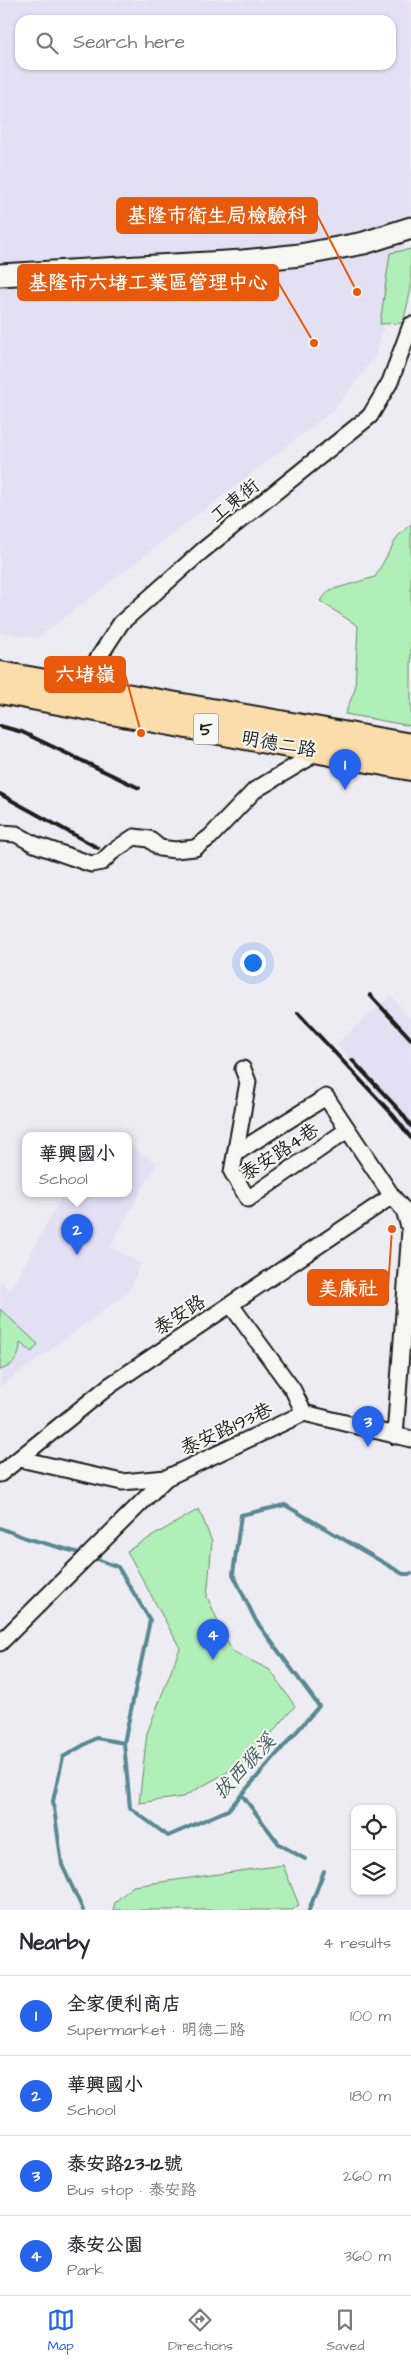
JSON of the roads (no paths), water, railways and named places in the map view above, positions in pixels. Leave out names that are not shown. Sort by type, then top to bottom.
[{"type":"main road","name":"明德二路","points":[[0,674],[81,698],[411,768]]},
{"type":"main road","name":"明德二路","points":[[0,692],[81,698],[411,746]]},
{"type":"street","points":[[0,275],[243,262],[300,255],[364,243],[411,228]]},
{"type":"street","name":"工東街","points":[[81,698],[95,663],[121,623],[202,551],[370,416],[390,382],[411,325]]},
{"type":"street","points":[[0,833],[16,834],[34,844],[91,864],[102,862],[112,852],[134,837],[148,839],[160,848],[175,850],[195,848],[210,837],[255,790],[307,759]]},
{"type":"street","name":"泰安路4巷","points":[[236,1153],[326,1097],[347,1130],[248,1199],[232,1172],[238,1128],[248,1082],[243,1069]]},
{"type":"street","points":[[347,1130],[392,1196],[408,1210],[410,1230],[395,1436]]},
{"type":"street","points":[[231,1305],[392,1196]]},
{"type":"street","name":"泰安路","points":[[0,1474],[109,1386],[179,1337],[231,1305],[293,1390],[304,1413]]},
{"type":"street","points":[[304,1413],[411,1439]]},
{"type":"street","name":"泰安路193巷","points":[[166,1478],[304,1413]]},
{"type":"street","points":[[20,1459],[122,1482],[166,1478]]},
{"type":"street","points":[[0,1643],[166,1478]]},
{"type":"waterway","name":"拔西猴溪","points":[[92,1557],[118,1567],[150,1620],[124,1743],[130,1808],[168,1836],[228,1810],[319,1706],[256,1621],[233,1574],[241,1515],[285,1505],[403,1574],[411,1574]]},
{"type":"waterway","name":"拔西猴溪","points":[[0,1528],[26,1538],[83,1554]]},
{"type":"waterway","points":[[83,1910],[62,1865],[53,1801],[63,1757],[96,1738],[124,1743]]},
{"type":"waterway","points":[[242,1795],[279,1844],[305,1859]]},
{"type":"waterway","points":[[309,1910],[324,1871]]},
{"type":"railway","points":[[0,726],[22,732],[139,788]]},
{"type":"railway","points":[[0,794],[98,848]]},
{"type":"railway","points":[[370,995],[411,1039]]},
{"type":"railway","points":[[298,1013],[393,1115],[411,1138]]},
{"type":"railway","points":[[352,1060],[400,1111],[411,1126]]},
{"type":"place","name":"基隆市衛生局檢驗科","points":[[357,292]]},
{"type":"place","name":"基隆市六堵工業區管理中心","points":[[314,343]]},
{"type":"place","name":"六堵嶺","points":[[141,733]]},
{"type":"place","name":"全家便利商店","points":[[345,790]]},
{"type":"place","name":"美廉社","points":[[392,1229]]},
{"type":"place","name":"華興國小","points":[[77,1255]]},
{"type":"place","name":"泰安路23-12號","points":[[368,1447]]},
{"type":"place","name":"泰安公園","points":[[213,1660]]}]
